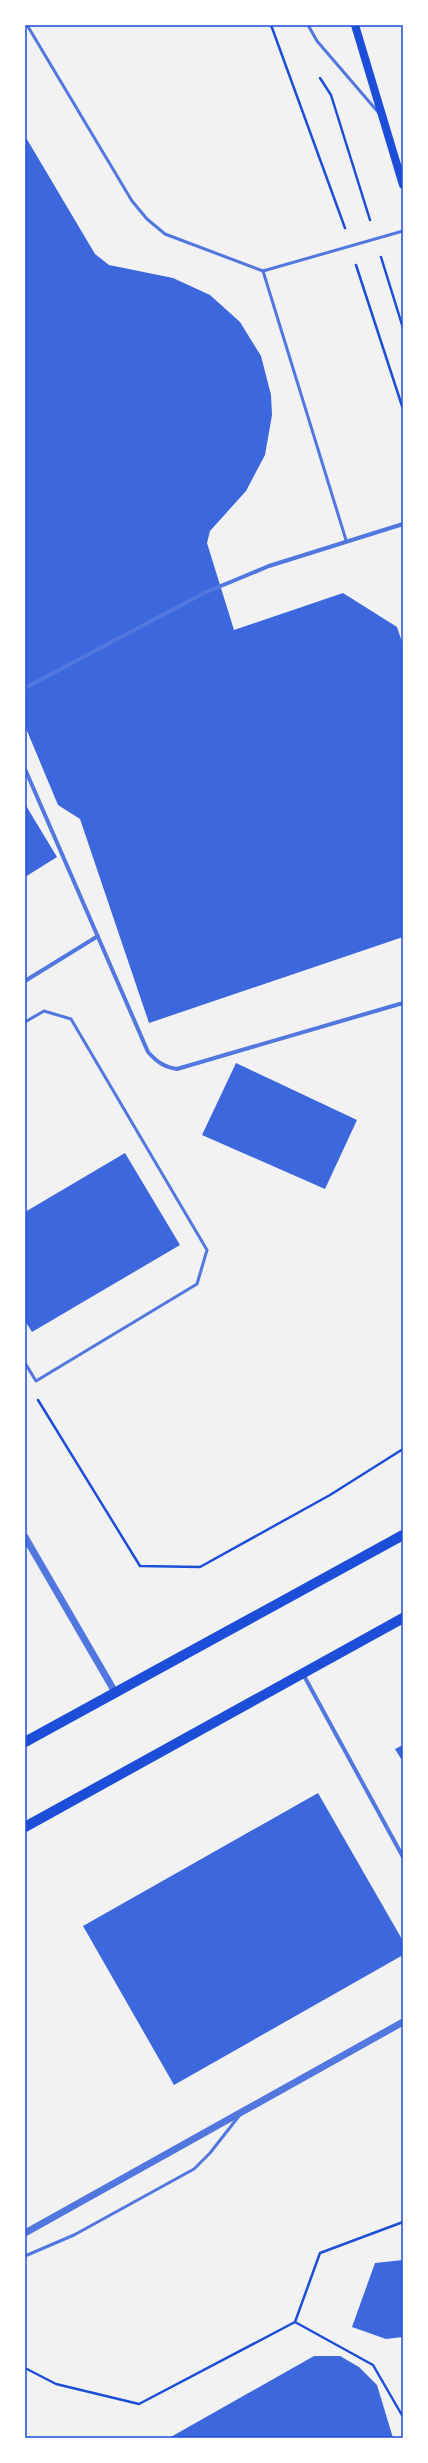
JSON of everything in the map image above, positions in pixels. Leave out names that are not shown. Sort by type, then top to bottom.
[{"type":"main road","points":[[355,25],[403,184]]},
{"type":"main road","points":[[25,1742],[403,1535]]},
{"type":"main road","points":[[25,1827],[403,1618]]},
{"type":"street","points":[[25,688],[204,593],[269,566],[346,540],[403,524]]},
{"type":"street","points":[[25,769],[148,1052],[155,1061],[166,1067],[177,1069],[403,1003]]},
{"type":"street","points":[[25,981],[98,936]]},
{"type":"street","points":[[25,1537],[115,1692]]},
{"type":"street","points":[[304,1674],[403,1857]]},
{"type":"street","points":[[25,2233],[403,2022]]},
{"type":"lane","points":[[26,25],[132,201],[147,219],[165,234],[263,271],[403,231]]},
{"type":"lane","points":[[308,25],[317,41],[382,117]]},
{"type":"lane","points":[[263,271],[346,540]]},
{"type":"lane","points":[[25,1022],[44,1011],[71,1018],[207,1250],[197,1284],[36,1382],[25,1363]]},
{"type":"lane","points":[[25,2256],[74,2235],[194,2169],[210,2153],[244,2111]]},
{"type":"path","points":[[271,25],[350,246],[403,409]]},
{"type":"path","points":[[319,76],[331,95],[403,328]]},
{"type":"path","points":[[33,1393],[140,1566],[200,1567],[330,1495],[403,1449]]},
{"type":"path","points":[[25,2368],[56,2384],[139,2404],[295,2322],[320,2253],[403,2222]]},
{"type":"path","points":[[295,2322],[374,2365],[403,2417]]},
{"type":"building","points":[[25,136],[95,254],[109,265],[173,278],[210,295],[240,322],[261,356],[271,395],[272,415],[265,455],[246,491],[210,531],[207,543],[234,630],[343,593],[397,627],[403,645],[403,937],[149,1023],[80,819],[58,805],[25,726]]},
{"type":"building","points":[[25,804],[57,857],[25,877]]},
{"type":"building","points":[[236,1063],[357,1120],[325,1189],[202,1135]]},
{"type":"building","points":[[125,1153],[180,1245],[32,1332],[25,1321],[25,1212]]},
{"type":"building","points":[[403,1745],[403,1762],[395,1749]]},
{"type":"building","points":[[318,1793],[403,1941],[403,1955],[174,2085],[83,1926]]},
{"type":"building","points":[[403,2260],[403,2337],[386,2339],[352,2327],[375,2263]]},
{"type":"building","points":[[314,2356],[340,2356],[359,2367],[377,2385],[393,2438],[169,2438]]}]
